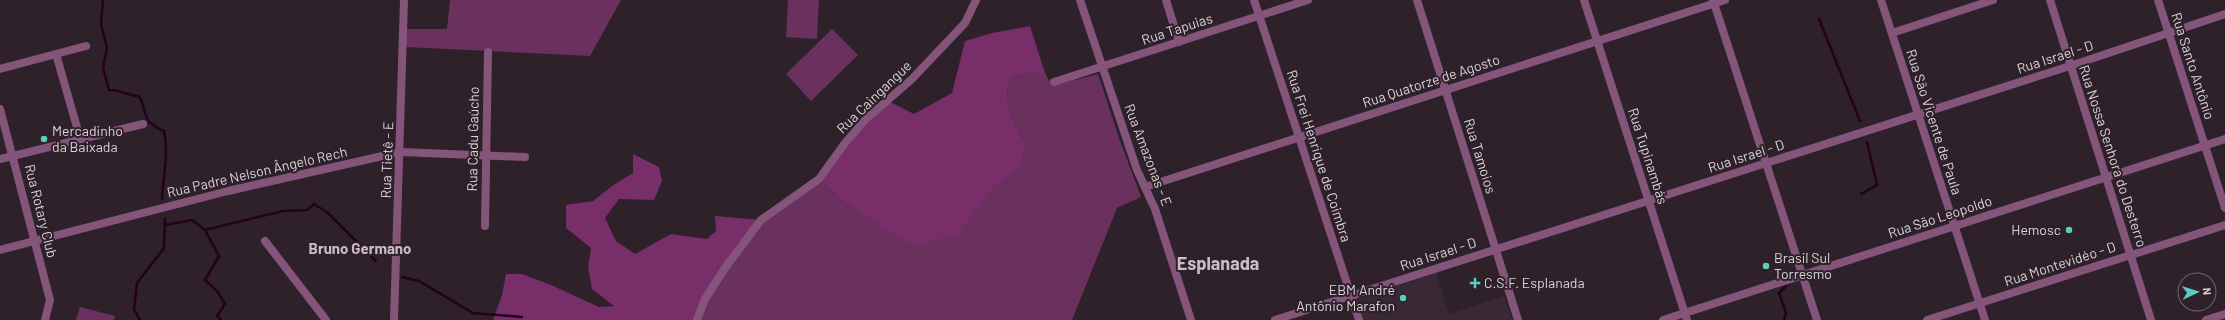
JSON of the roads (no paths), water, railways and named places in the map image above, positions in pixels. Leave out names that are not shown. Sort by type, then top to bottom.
[{"type":"street","name":"Rua Tietê - E","points":[[394,320],[404,0]]},
{"type":"street","name":"Rua Caingangue","points":[[697,320],[705,299],[725,268],[762,220],[819,178],[845,143],[865,120],[912,79],[965,23],[976,0]]},
{"type":"street","name":"Rua Amazonas - E","points":[[1080,0],[1137,170],[1155,209],[1191,320]]},
{"type":"street","points":[[1166,0],[1179,42]]},
{"type":"street","name":"Rua Frei Henrique de Coimbra","points":[[1254,0],[1359,320]]},
{"type":"street","name":"Rua Tapuias","points":[[1054,82],[1308,0]]},
{"type":"street","name":"Rua Tamoios","points":[[1417,0],[1518,320]]},
{"type":"street","name":"Rua Tupinambás","points":[[1584,0],[1685,317]]},
{"type":"street","name":"Rua Quatorze de Agosto","points":[[1145,187],[1713,2],[1725,0]]},
{"type":"street","name":"Rua São Vicente de Paula","points":[[1881,0],[1985,320]]},
{"type":"street","points":[[1892,32],[1993,0]]},
{"type":"street","name":"Rua Nossa Senhora do Desterro","points":[[2050,0],[2151,320]]},
{"type":"street","name":"Rua Santo Antônio","points":[[2158,0],[2225,208]]},
{"type":"street","points":[[1713,2],[1817,320]]},
{"type":"street","name":"Rua Israel - D","points":[[1275,320],[2070,66],[2225,14]]},
{"type":"street","points":[[0,69],[86,46]]},
{"type":"street","name":"Rua Cadu Gaúcho","points":[[485,226],[488,52]]},
{"type":"street","points":[[56,54],[80,138]]},
{"type":"street","name":"Rua Rotary Club","points":[[0,109],[14,155],[34,242],[50,300],[45,320]]},
{"type":"street","points":[[0,158],[143,124]]},
{"type":"street","name":"Rua São Leopoldo","points":[[1663,320],[1685,317],[1802,275],[2225,140]]},
{"type":"street","name":"Rua Padre Nelson Ângelo Rech","points":[[0,250],[228,191],[400,152],[525,157]]},
{"type":"street","name":"Rua Montevidéo - D","points":[[1927,320],[2225,225]]},
{"type":"street","points":[[264,241],[326,320]]},
{"type":"street","points":[[2206,320],[2225,314]]},
{"type":"waterway","points":[[103,0],[101,24],[107,48],[103,68],[109,90],[139,96],[148,120],[151,124],[164,131],[166,157],[162,199]]},
{"type":"waterway","points":[[1819,19],[1860,121]]},
{"type":"waterway","points":[[1861,194],[1877,185],[1867,142]]},
{"type":"waterway","points":[[165,225],[192,220],[205,230],[283,211],[307,210],[314,204],[328,213],[376,261]]},
{"type":"waterway","points":[[140,320],[134,309],[137,283],[164,248],[165,219]]},
{"type":"waterway","points":[[205,230],[219,256],[205,280],[218,292],[225,304],[217,316],[221,320]]},
{"type":"waterway","points":[[402,277],[419,281],[473,313],[522,317]]},
{"type":"waterway","points":[[1784,320],[1786,313],[1779,293],[1786,286]]},
{"type":"place","name":"Mercadinho da Baixada","points":[[44,139]]},
{"type":"place","name":"Hemosc","points":[[2069,230]]},
{"type":"place","name":"Brasil Sul Torresmo","points":[[1766,266]]},
{"type":"place","name":"C.S.F. Esplanada","points":[[1475,283]]},
{"type":"place","name":"EBM André Antônio Marafon","points":[[1403,298]]},
{"type":"district","name":"Bruno Germano","points":[[360,249]]},
{"type":"district","name":"Esplanada","points":[[1218,264]]}]
